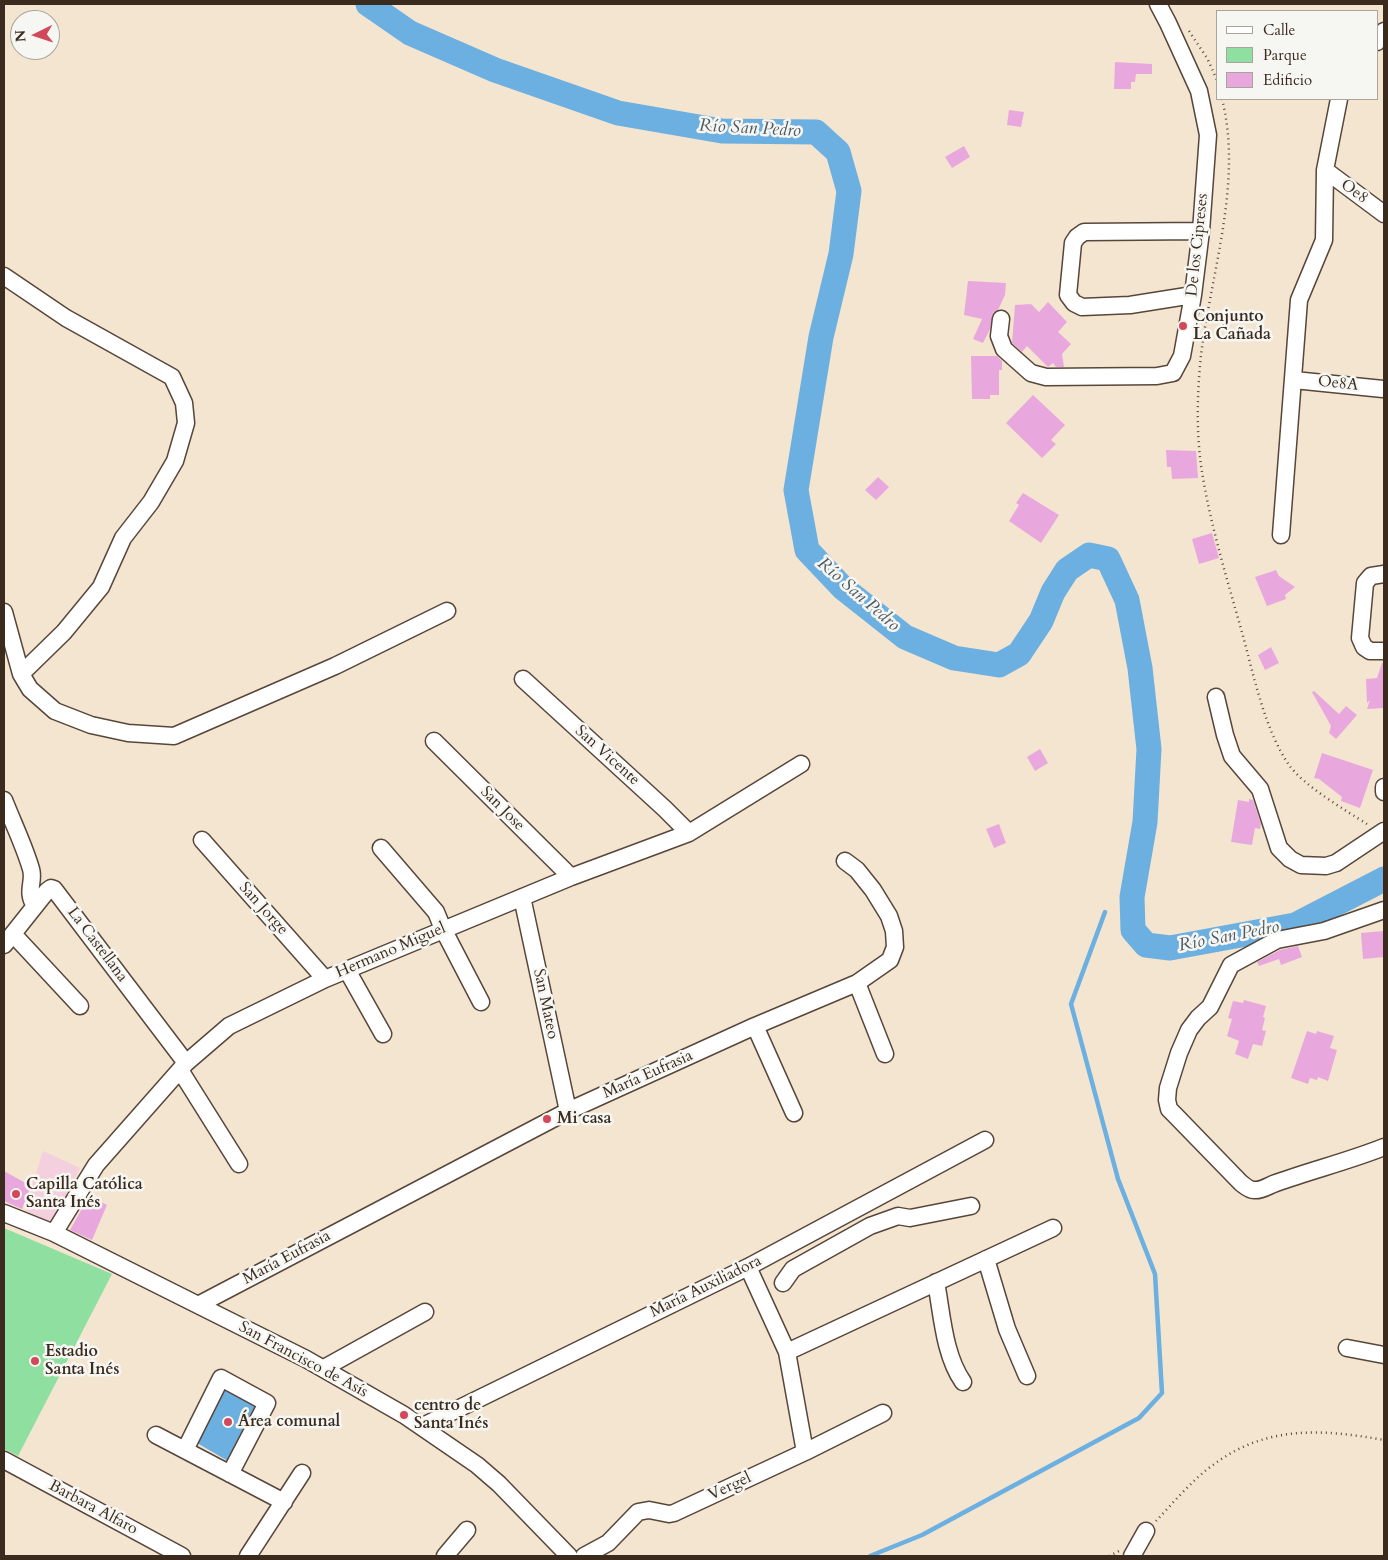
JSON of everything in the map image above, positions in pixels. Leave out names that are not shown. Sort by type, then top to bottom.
[{"type":"street","name":"De los Cipreses","points":[[1001,319],[999,336],[1004,349],[1031,373],[1046,377],[1156,376],[1173,373],[1182,356],[1193,295],[1201,231],[1208,136],[1200,91],[1158,4]]},
{"type":"street","points":[[1281,535],[1300,300],[1324,240],[1325,170],[1339,100]]},
{"type":"street","name":"Oe8","points":[[1325,170],[1384,214]]},
{"type":"street","points":[[1193,295],[1130,305],[1082,307],[1074,303],[1068,295],[1073,243],[1076,237],[1084,232],[1201,231]]},
{"type":"street","points":[[4,276],[66,318],[172,377],[184,403],[186,423],[175,462],[151,502],[123,538],[100,587],[64,632],[21,674]]},
{"type":"street","name":"Oe8A","points":[[1294,380],[1383,389]]},
{"type":"street","points":[[1384,574],[1370,576],[1365,583],[1360,638],[1364,647],[1370,652],[1384,651]]},
{"type":"street","points":[[4,612],[21,674],[30,689],[55,711],[92,725],[128,733],[174,736],[335,666],[446,611]]},
{"type":"street","name":"San Vicente","points":[[523,679],[690,833]]},
{"type":"street","points":[[1216,697],[1232,756],[1260,789],[1279,848],[1290,859],[1301,865],[1326,866],[1336,863],[1377,829]]},
{"type":"street","name":"San Jose","points":[[434,741],[571,877]]},
{"type":"street","name":"Hermano Miguel","points":[[54,1233],[96,1165],[183,1066],[229,1026],[325,979],[442,929],[571,877],[690,833],[801,764]]},
{"type":"street","points":[[4,800],[32,870],[30,890],[31,899],[35,906]]},
{"type":"street","name":"San Jorge","points":[[202,840],[325,979]]},
{"type":"street","points":[[381,848],[436,912],[442,929],[481,1002]]},
{"type":"street","name":"María Eufrasia","points":[[198,1305],[568,1111],[755,1026],[856,983],[890,960],[895,947],[894,931],[890,916],[857,870],[845,861]]},
{"type":"street","name":"La Castellana","points":[[8,939],[46,891],[51,888],[54,889],[183,1066]]},
{"type":"street","name":"San Mateo","points":[[522,897],[568,1111]]},
{"type":"street","points":[[1384,910],[1324,931],[1277,940],[1231,965],[1210,1007],[1198,1018],[1186,1038],[1170,1080],[1167,1100],[1169,1108],[1174,1114],[1249,1189],[1260,1190],[1275,1183],[1357,1158],[1384,1147]]},
{"type":"street","points":[[8,939],[80,1006]]},
{"type":"street","points":[[348,970],[383,1034]]},
{"type":"street","points":[[856,983],[885,1054]]},
{"type":"street","points":[[755,1026],[794,1113]]},
{"type":"street","points":[[183,1066],[239,1164]]},
{"type":"street","name":"María Auxiliadora","points":[[423,1426],[748,1267],[984,1140]]},
{"type":"street","points":[[886,1192],[898,1216]]},
{"type":"street","points":[[783,1283],[793,1269],[870,1226],[898,1216],[910,1218],[971,1206]]},
{"type":"street","name":"San Francisco de Asís","points":[[4,1213],[54,1233],[324,1368],[423,1426],[477,1465],[569,1556]]},
{"type":"street","points":[[787,1352],[1053,1228]]},
{"type":"street","points":[[986,1259],[1007,1329],[1027,1376]]},
{"type":"street","points":[[748,1267],[787,1352],[805,1452]]},
{"type":"street","points":[[936,1282],[949,1352],[955,1371],[963,1382]]},
{"type":"street","points":[[324,1368],[425,1312]]},
{"type":"street","points":[[1347,1348],[1384,1355]]},
{"type":"street","points":[[185,1450],[221,1378],[267,1403],[230,1474]]},
{"type":"street","name":"Vergel","points":[[584,1556],[608,1543],[638,1512],[649,1510],[669,1514],[674,1513],[805,1452],[883,1413]]},
{"type":"street","points":[[156,1435],[284,1502]]},
{"type":"street","name":"Barbara Alfaro","points":[[4,1460],[182,1556]]},
{"type":"street","points":[[248,1556],[302,1473]]},
{"type":"street","points":[[450,1555],[467,1530]]},
{"type":"street","points":[[1129,1552],[1146,1531]]},
{"type":"path","points":[[1222,100],[1228,141],[1229,171],[1201,354],[1198,390],[1198,430],[1202,471],[1208,502],[1248,657],[1276,741],[1290,766],[1310,784],[1330,800],[1377,829]]},
{"type":"path","points":[[1146,1531],[1211,1466],[1238,1448],[1261,1439],[1324,1432],[1351,1434],[1384,1440]]},
{"type":"path","points":[[1109,1556],[1129,1552]]},
{"type":"shaded area","points":[[43,1151],[80,1168],[52,1227],[24,1213]]},
{"type":"green space","name":"Estadio Santa Inés","points":[[4,1228],[112,1274],[18,1456],[4,1449]]},
{"type":"water","name":"Área comunal","points":[[225,1383],[260,1401],[228,1461],[197,1443]]},
{"type":"building","points":[[1115,62],[1152,64],[1152,74],[1136,74],[1135,82],[1131,82],[1131,89],[1114,89]]},
{"type":"building","points":[[1009,110],[1024,112],[1021,127],[1007,125]]},
{"type":"building","points":[[964,146],[970,157],[952,168],[945,157]]},
{"type":"building","points":[[968,281],[1006,283],[1005,295],[998,310],[993,313],[990,329],[983,343],[973,339],[982,319],[964,315]]},
{"type":"building","points":[[1048,302],[1067,322],[1058,332],[1071,344],[1062,354],[1064,367],[1056,367],[1053,363],[1048,367],[1027,346],[1022,352],[1012,343],[1015,305],[1031,304],[1039,312]]},
{"type":"building","points":[[971,356],[997,356],[1002,361],[1002,370],[999,370],[999,395],[990,395],[990,399],[972,399]]},
{"type":"building","points":[[1033,395],[1065,425],[1051,440],[1056,444],[1042,458],[1006,423]]},
{"type":"building","points":[[1166,450],[1196,451],[1198,478],[1172,479],[1171,467],[1167,467]]},
{"type":"building","points":[[878,477],[889,487],[876,500],[865,490]]},
{"type":"building","points":[[1023,493],[1059,515],[1041,543],[1009,521],[1019,505],[1016,503]]},
{"type":"building","points":[[1212,533],[1219,558],[1199,564],[1192,539]]},
{"type":"building","points":[[1276,570],[1279,576],[1295,587],[1285,595],[1286,599],[1267,606],[1255,577]]},
{"type":"building","points":[[1271,647],[1279,663],[1265,670],[1258,655]]},
{"type":"building","points":[[1382,663],[1384,663],[1384,708],[1367,709],[1370,700],[1367,703],[1366,679],[1377,678]]},
{"type":"building","points":[[1314,691],[1339,714],[1346,706],[1357,715],[1336,739],[1329,733],[1331,726],[1312,692]]},
{"type":"building","points":[[1040,749],[1048,763],[1035,771],[1027,757]]},
{"type":"building","points":[[1322,753],[1373,770],[1360,808],[1341,801],[1342,797],[1319,779],[1314,778]]},
{"type":"building","points":[[1249,799],[1253,800],[1261,824],[1260,829],[1255,828],[1252,845],[1231,842],[1238,800],[1249,802]]},
{"type":"building","points":[[999,824],[1006,843],[994,848],[986,829]]},
{"type":"building","points":[[1384,931],[1384,957],[1363,959],[1361,933]]},
{"type":"building","points":[[1298,946],[1302,957],[1281,965],[1279,959],[1259,966],[1257,962],[1280,950]]},
{"type":"building","points":[[1244,1000],[1266,1006],[1262,1030],[1266,1031],[1262,1046],[1253,1044],[1248,1059],[1235,1054],[1239,1041],[1227,1036],[1232,1019],[1228,1018],[1233,1001],[1243,1003]]},
{"type":"building","points":[[1307,1031],[1316,1034],[1317,1031],[1334,1036],[1330,1048],[1337,1050],[1328,1081],[1318,1077],[1317,1080],[1310,1078],[1308,1084],[1291,1078]]},
{"type":"building","name":"Capilla Católica Santa Inés","points":[[4,1171],[31,1186],[22,1209],[4,1201]]},
{"type":"building","points":[[89,1196],[107,1205],[92,1240],[70,1230]]},
{"type":"waterway","name":"Río San Pedro","points":[[368,4],[410,33],[495,70],[618,113],[722,131],[816,132],[838,152],[849,191],[841,254],[821,337],[796,490],[807,550],[843,588],[905,637],[954,658],[999,665],[1019,654],[1041,621],[1053,592],[1067,570],[1089,555],[1108,559],[1127,600],[1140,668],[1149,749],[1145,822],[1132,897],[1133,930],[1146,945],[1170,948],[1295,925],[1384,879]]},
{"type":"waterway","points":[[870,1556],[922,1535],[1139,1418],[1162,1393],[1155,1274],[1118,1179],[1071,1004],[1105,912]]},
{"type":"place","name":"Conjunto La Cañada","points":[[1183,326]]},
{"type":"place","name":"Mi casa","points":[[547,1119]]},
{"type":"place","name":"Capilla Católica Santa Inés","points":[[16,1194]]},
{"type":"place","name":"Estadio Santa Inés","points":[[35,1361]]},
{"type":"place","name":"centro de Santa Inés","points":[[404,1415]]},
{"type":"place","name":"Área comunal","points":[[228,1422]]}]
